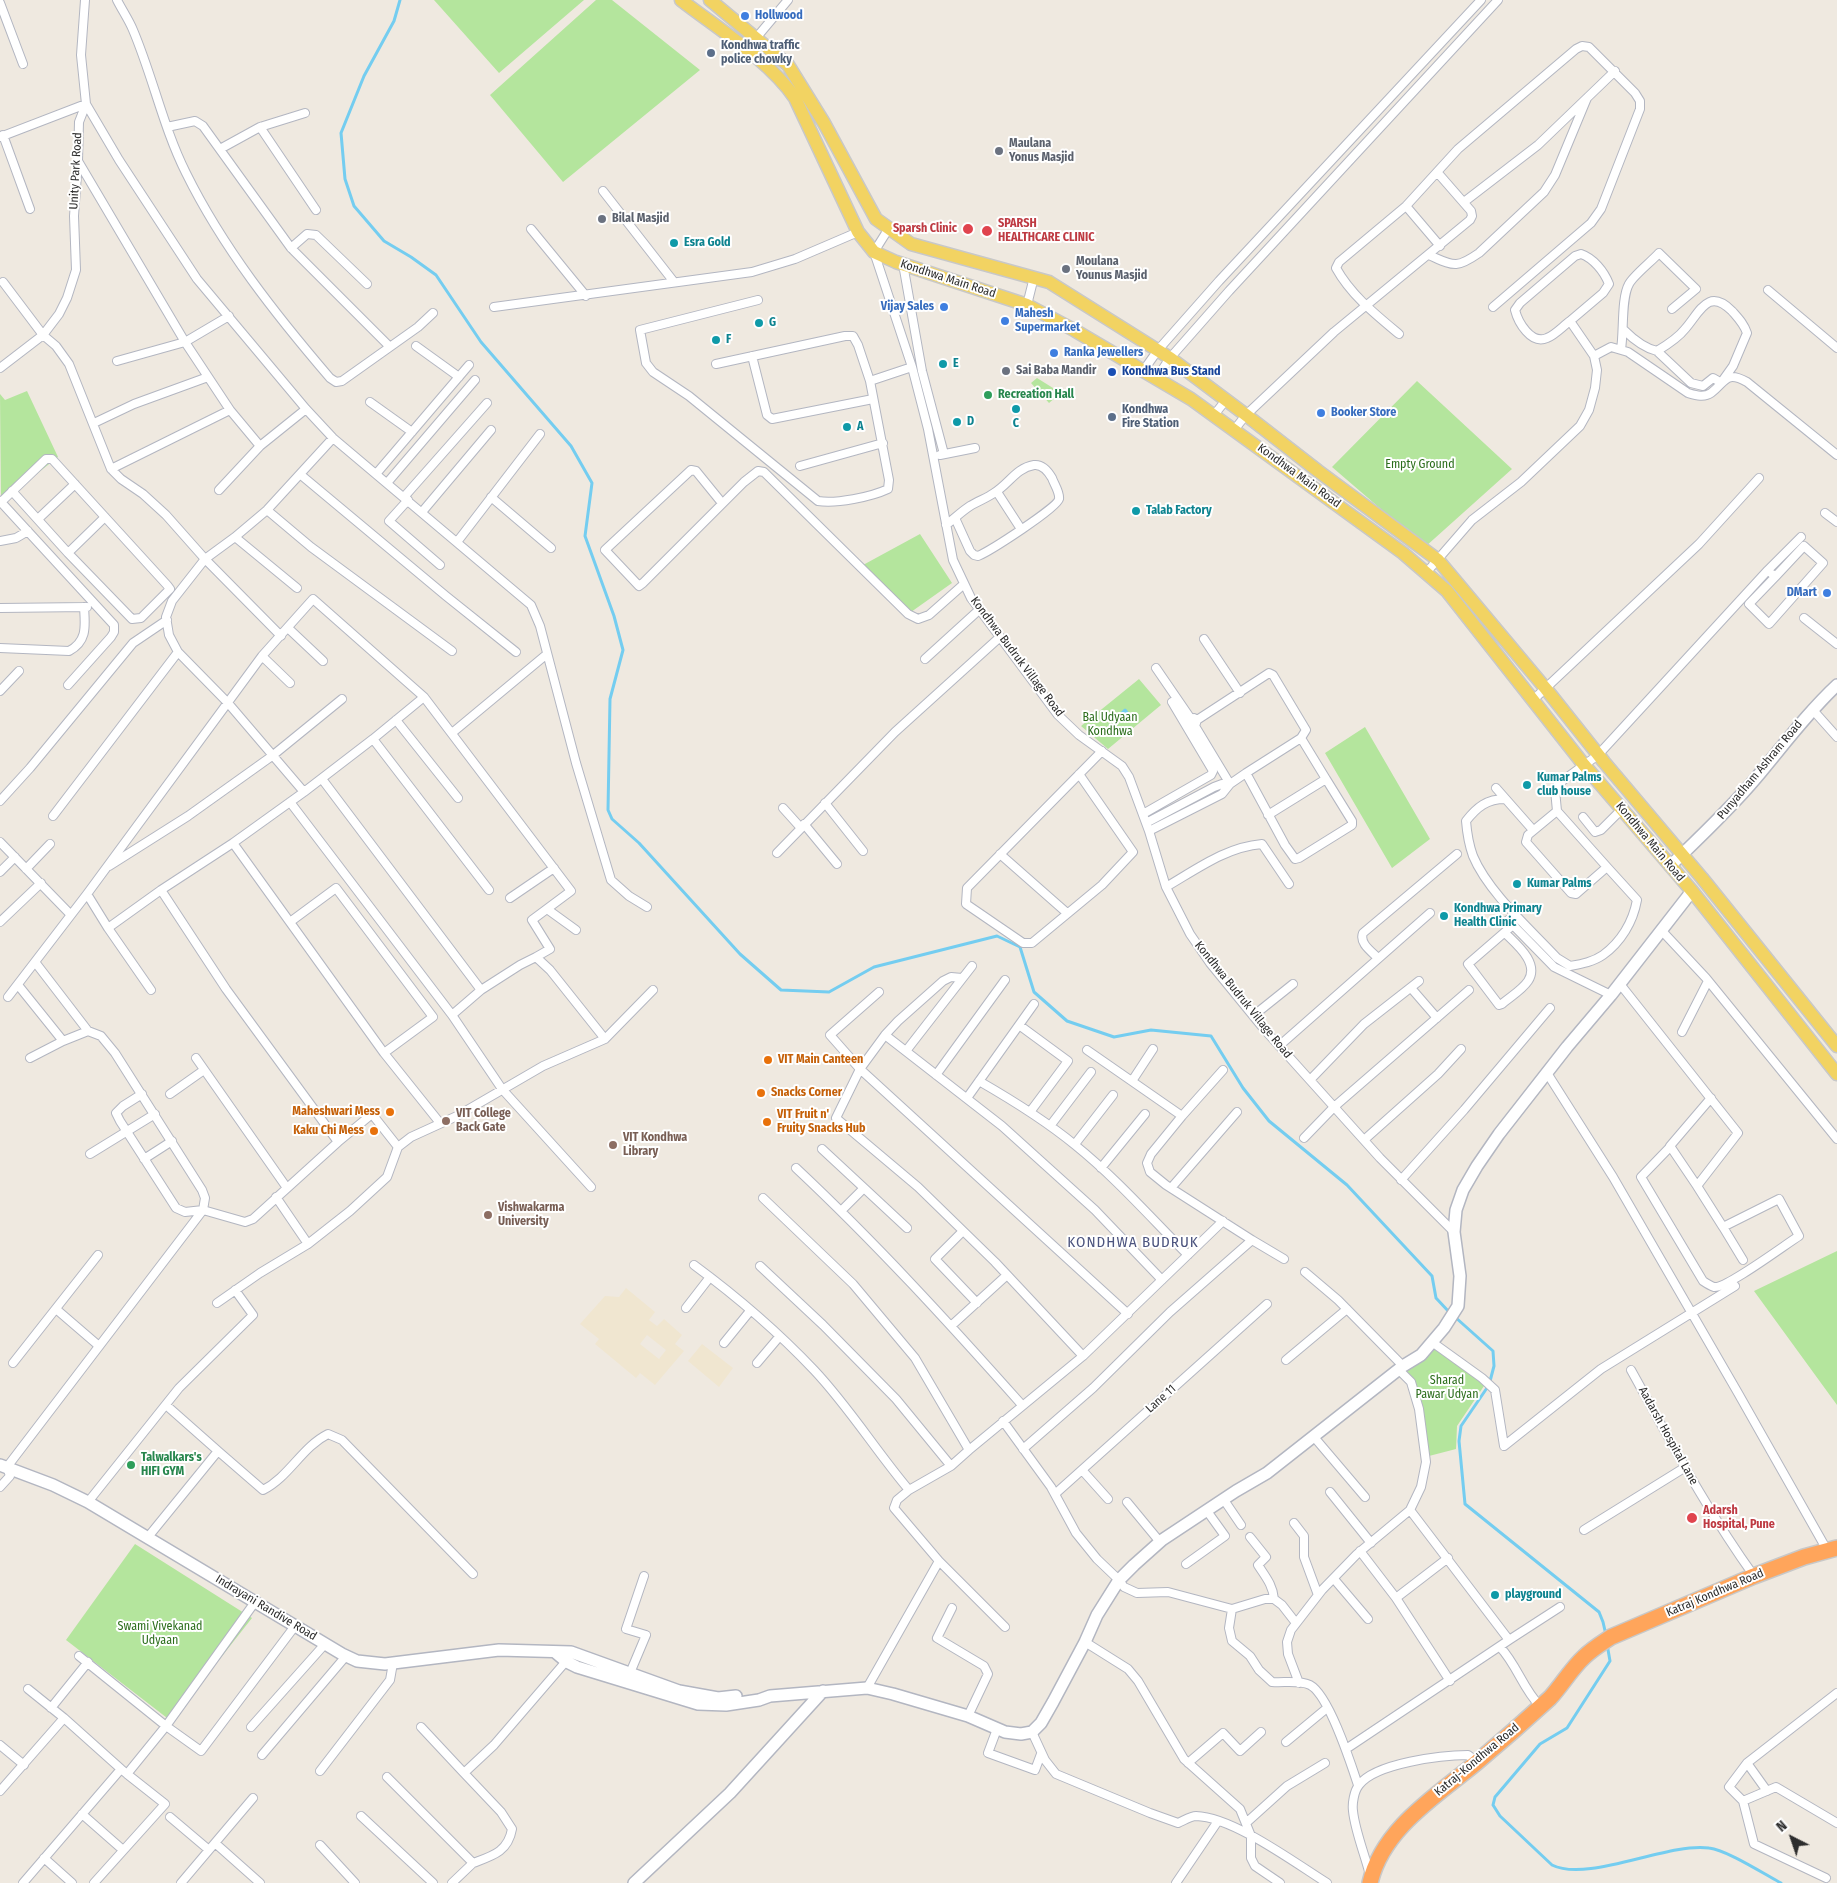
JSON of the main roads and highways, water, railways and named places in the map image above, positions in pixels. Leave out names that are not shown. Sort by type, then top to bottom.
[{"type":"highway","name":"Katraj Kondhwa Road","points":[[1597,1646],[1611,1637],[1754,1576],[1832,1549]]},
{"type":"highway","name":"Katraj-Kondhwa Road","points":[[1372,1881],[1378,1858],[1393,1836],[1416,1812],[1477,1762],[1552,1696],[1583,1658],[1597,1646]]},
{"type":"main road","name":"Kondhwa Main Road","points":[[681,0],[785,83],[795,98],[858,232],[874,252],[903,264],[1027,305],[1143,371],[1214,415],[1338,504],[1403,553],[1446,591],[1584,765],[1692,892],[1837,1074]]},
{"type":"main road","name":"Kondhwa Main Road","points":[[710,0],[788,65],[824,123],[876,219],[911,244],[1049,282],[1170,358],[1438,560],[1682,854],[1837,1046]]},
{"type":"waterway","points":[[400,0],[394,21],[364,76],[341,133],[345,179],[354,206],[384,241],[436,275],[481,342],[571,446],[592,483],[585,536],[614,616],[623,650],[610,699],[608,810],[612,819],[639,843],[740,954],[781,990],[829,992],[874,967],[997,936],[1020,947],[1034,992],[1067,1021],[1114,1037],[1151,1030],[1211,1036],[1243,1088],[1269,1121],[1347,1185],[1432,1276],[1436,1298],[1450,1313]]},
{"type":"waterway","points":[[1125,710],[1128,714],[1121,721],[1118,717],[1125,710]]},
{"type":"waterway","points":[[1455,1317],[1493,1351],[1494,1366],[1489,1385],[1461,1426],[1459,1441],[1465,1504],[1599,1612],[1606,1635]]},
{"type":"waterway","points":[[1607,1644],[1610,1661],[1567,1728],[1540,1744],[1495,1797],[1493,1805],[1500,1816],[1552,1865],[1567,1869],[1607,1866],[1672,1851],[1709,1848],[1725,1853],[1781,1883]]},
{"type":"place","name":"Hollwood","points":[[745,16]]},
{"type":"place","name":"Kondhwa traffic police chowky","points":[[711,53]]},
{"type":"place","name":"Maulana Yonus Masjid","points":[[999,151]]},
{"type":"place","name":"Bilal Masjid","points":[[602,219]]},
{"type":"place","name":"Sparsh Clinic","points":[[968,229]]},
{"type":"place","name":"SPARSH HEALTHCARE CLINIC","points":[[987,231]]},
{"type":"place","name":"Esra Gold","points":[[674,243]]},
{"type":"place","name":"Moulana Younus Masjid","points":[[1066,269]]},
{"type":"place","name":"Vijay Sales","points":[[944,307]]},
{"type":"place","name":"Mahesh Supermarket","points":[[1005,321]]},
{"type":"place","name":"G","points":[[759,323]]},
{"type":"place","name":"F","points":[[716,340]]},
{"type":"place","name":"Ranka Jewellers","points":[[1054,353]]},
{"type":"place","name":"E","points":[[943,364]]},
{"type":"place","name":"Sai Baba Mandir","points":[[1006,371]]},
{"type":"place","name":"Kondhwa Bus Stand","points":[[1112,372]]},
{"type":"place","name":"Recreation Hall","points":[[988,395]]},
{"type":"place","name":"C","points":[[1016,409]]},
{"type":"place","name":"Booker Store","points":[[1321,413]]},
{"type":"place","name":"Kondhwa Fire Station","points":[[1112,417]]},
{"type":"place","name":"D","points":[[957,422]]},
{"type":"place","name":"A","points":[[847,427]]},
{"type":"place","name":"Talab Factory","points":[[1136,511]]},
{"type":"place","name":"DMart","points":[[1827,593]]},
{"type":"place","name":"Kumar Palms club house","points":[[1527,785]]},
{"type":"place","name":"Kumar Palms","points":[[1517,884]]},
{"type":"place","name":"Kondhwa Primary Health Clinic","points":[[1444,916]]},
{"type":"place","name":"VIT Main Canteen","points":[[768,1060]]},
{"type":"place","name":"Snacks Corner","points":[[761,1093]]},
{"type":"place","name":"Maheshwari Mess","points":[[390,1112]]},
{"type":"place","name":"VIT College Back Gate","points":[[446,1121]]},
{"type":"place","name":"VIT Fruit n' Fruity Snacks Hub","points":[[767,1122]]},
{"type":"place","name":"Kaku Chi Mess","points":[[374,1131]]},
{"type":"place","name":"VIT Kondhwa Library","points":[[613,1145]]},
{"type":"place","name":"Vishwakarma University","points":[[488,1215]]},
{"type":"place","name":"Talwalkars's HIFI GYM","points":[[131,1465]]},
{"type":"place","name":"Adarsh Hospital, Pune","points":[[1692,1518]]},
{"type":"place","name":"playground","points":[[1495,1595]]},
{"type":"district","name":"KONDHWA BUDRUK","points":[[1133,1243]]},
{"type":"park label","name":"Empty Ground","points":[[1420,465]]},
{"type":"park label","name":"Bal Udyaan Kondhwa","points":[[1110,725]]},
{"type":"park label","name":"Sharad Pawar Udyan","points":[[1447,1388]]},
{"type":"park label","name":"Swami Vivekanad Udyaan","points":[[160,1634]]}]
